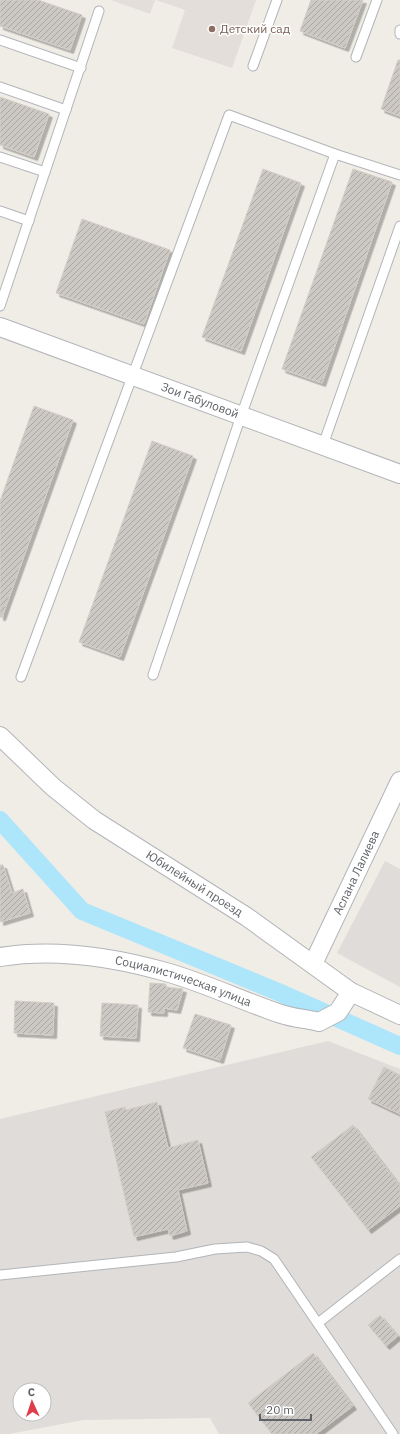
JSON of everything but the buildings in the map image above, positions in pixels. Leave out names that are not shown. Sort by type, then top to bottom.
[{"type":"street","name":"Зои Габуловой","points":[[0,327],[400,474]]},
{"type":"street","name":"Юбилейный проезд","points":[[0,736],[53,787],[94,820],[247,917],[351,992],[400,1015]]},
{"type":"street","name":"Аслана Лалиева","points":[[313,964],[400,781]]},
{"type":"street","name":"Социалистическая улица","points":[[0,957],[34,954],[83,955],[124,962],[167,972],[282,1014],[319,1022],[338,1012],[351,992]]},
{"type":"lane","points":[[253,66],[277,0]]},
{"type":"lane","points":[[356,57],[377,0]]},
{"type":"lane","points":[[0,306],[4,281],[29,221],[99,11]]},
{"type":"lane","points":[[0,40],[81,68]]},
{"type":"lane","points":[[0,87],[66,110]]},
{"type":"lane","points":[[21,677],[229,115],[335,154],[400,175]]},
{"type":"lane","points":[[153,675],[242,416],[335,154]]},
{"type":"lane","points":[[0,157],[45,172]]},
{"type":"lane","points":[[0,211],[29,221]]},
{"type":"lane","points":[[322,445],[400,226]]},
{"type":"lane","points":[[0,1275],[176,1257],[215,1249],[247,1247],[261,1251],[274,1259],[393,1434]]},
{"type":"lane","points":[[318,1324],[400,1259]]},
{"type":"shaded area","points":[[111,0],[155,0],[150,14]]},
{"type":"shaded area","name":"Детский сад","points":[[156,0],[256,0],[232,68],[172,48],[185,10]]},
{"type":"shaded area","points":[[385,861],[400,869],[400,987],[337,953]]},
{"type":"shaded area","points":[[328,1041],[400,1069],[400,1434],[219,1434],[210,1418],[83,1420],[9,1434],[0,1434],[0,1119]]},
{"type":"waterway","points":[[0,820],[82,911],[276,991],[400,1046]]},
{"type":"place","name":"Детский сад","points":[[212,29]]}]
